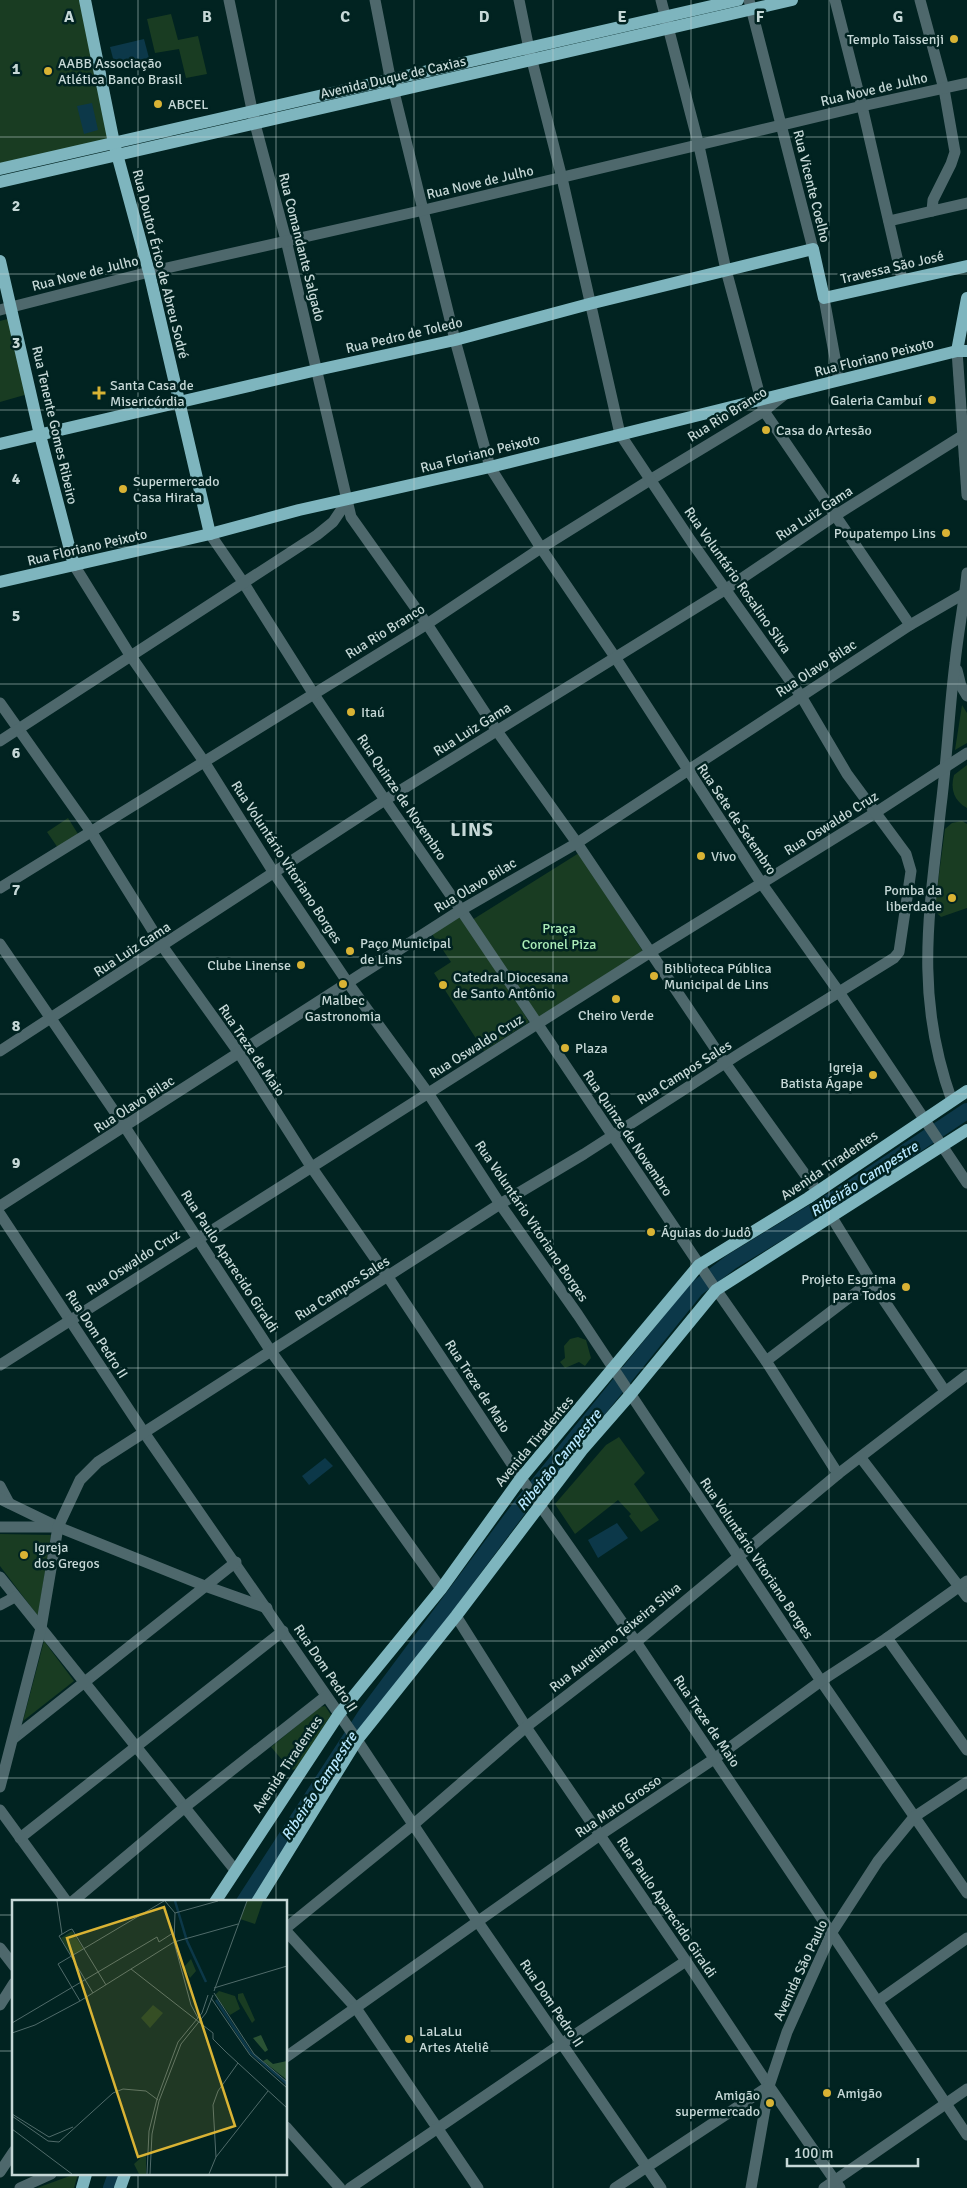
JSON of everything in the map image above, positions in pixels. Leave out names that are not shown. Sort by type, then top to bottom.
[{"type":"main road","name":"Rua Doutor Érico de Abreu Sodré","points":[[85,0],[116,149],[149,272],[210,534]]},
{"type":"main road","name":"Avenida Duque de Caxias","points":[[666,23],[738,0]]},
{"type":"main road","name":"Avenida Duque de Caxias","points":[[0,169],[116,149],[666,23],[750,5],[792,0]]},
{"type":"main road","name":"Avenida Duque de Caxias","points":[[254,118],[374,96],[407,77],[530,55]]},
{"type":"main road","name":"Avenida Duque de Caxias","points":[[0,182],[116,149]]},
{"type":"main road","name":"Rua Pedro de Toledo","points":[[0,444],[179,404],[317,370],[455,340],[589,304],[813,249]]},
{"type":"main road","name":"Rua Vicente Coelho","points":[[813,249],[824,298]]},
{"type":"main road","name":"Rua Tenente Gomes Ribeiro","points":[[0,261],[6,309],[74,565]]},
{"type":"main road","name":"Travessa São José","points":[[824,298],[902,279],[967,266]]},
{"type":"main road","points":[[962,351],[967,298]]},
{"type":"main road","name":"Rua Floriano Peixoto","points":[[0,582],[210,534],[299,510],[490,467],[620,434],[762,405],[784,396],[839,380],[962,351]]},
{"type":"main road","name":"Avenida Tiradentes","points":[[216,1900],[235,1870],[342,1718],[523,1481],[616,1373],[701,1268],[817,1191],[926,1123],[967,1091]]},
{"type":"main road","points":[[259,1900],[356,1737],[456,1616],[538,1502],[714,1288],[967,1130]]},
{"type":"main road","points":[[120,2188],[124,2176]]},
{"type":"street","name":"Rua Comandante Salgado","points":[[229,0],[254,118],[286,240],[352,517],[497,731],[577,843],[649,953],[817,1191]]},
{"type":"street","name":"Rua Sete de Setembro","points":[[375,0],[392,86],[455,340],[490,467],[540,548],[615,657],[686,770],[762,884],[839,992],[967,1183]]},
{"type":"street","name":"Rua Voluntário Rosalino Silva","points":[[518,0],[530,55],[562,178],[589,304],[620,434],[801,696],[847,774],[906,854],[911,871],[900,947],[894,958]]},
{"type":"street","points":[[661,0],[699,146],[726,270],[762,405],[910,625]]},
{"type":"street","points":[[835,0],[862,106],[902,279]]},
{"type":"street","points":[[920,0],[944,89],[955,152],[933,200],[932,211]]},
{"type":"street","name":"Rua Vicente Coelho","points":[[750,5],[813,249]]},
{"type":"street","name":"Rua Nove de Julho","points":[[6,309],[149,272],[967,83]]},
{"type":"street","points":[[889,221],[967,203]]},
{"type":"street","name":"Rua Vicente Coelho","points":[[824,298],[839,380]]},
{"type":"street","points":[[962,351],[962,436],[967,495]]},
{"type":"street","name":"Rua Rio Branco","points":[[0,888],[205,763],[426,624],[540,548],[650,480],[762,405]]},
{"type":"street","name":"Rua Luiz Gama","points":[[0,1052],[163,947],[384,800],[726,588],[836,515],[962,436]]},
{"type":"street","points":[[0,741],[317,535],[333,522],[348,500]]},
{"type":"street","name":"Rua Quinze de Novembro","points":[[210,534],[384,800],[461,910],[714,1288],[766,1361],[838,1474]]},
{"type":"street","name":"Rua Voluntário Vitoriano Borges","points":[[74,565],[130,655],[205,763],[274,873],[348,983],[428,1093],[500,1204],[616,1373],[821,1681],[967,1893]]},
{"type":"street","points":[[952,1101],[933,1035],[927,970],[930,905],[955,661],[966,592],[967,573]]},
{"type":"street","name":"Rua Olavo Bilac","points":[[0,1206],[126,1127],[461,910],[577,843],[910,625],[966,592]]},
{"type":"street","points":[[955,661],[961,686],[967,696]]},
{"type":"street","name":"Rua Treze de Maio","points":[[0,703],[92,832],[163,947],[239,1053],[312,1168],[388,1277],[523,1481],[636,1642],[967,2135]]},
{"type":"street","name":"Rua Oswaldo Cruz","points":[[0,1365],[967,753]]},
{"type":"street","name":"Rua Paulo Aparecido Giraldi","points":[[0,944],[126,1127],[270,1350],[442,1589]]},
{"type":"street","name":"Rua Campos Sales","points":[[0,1788],[40,1628],[58,1527],[80,1480],[98,1462],[143,1431],[388,1277],[500,1204],[894,958]]},
{"type":"street","name":"Rua Dom Pedro II","points":[[0,1214],[143,1431],[356,1737],[478,1922],[661,2188]]},
{"type":"street","points":[[831,1216],[871,1281],[945,1390]]},
{"type":"street","points":[[766,1361],[871,1281]]},
{"type":"street","name":"Rua Aureliano Teixeira Silva","points":[[288,1928],[414,1824],[526,1727],[636,1642],[838,1474],[861,1458],[945,1390],[966,1376]]},
{"type":"street","points":[[861,1458],[963,1584],[967,1597]]},
{"type":"street","points":[[0,1486],[4,1501],[58,1527],[204,1586],[267,1608]]},
{"type":"street","points":[[0,1527],[58,1527]]},
{"type":"street","points":[[14,1738],[236,1562]]},
{"type":"street","points":[[0,1578],[235,1870]]},
{"type":"street","name":"Rua Mato Grosso","points":[[288,2055],[600,1835],[714,1759],[821,1681],[887,1638],[963,1584]]},
{"type":"street","points":[[0,1605],[15,1597]]},
{"type":"street","name":"Rua Paulo Aparecido Giraldi","points":[[456,1616],[526,1727],[769,2086],[838,2184]]},
{"type":"street","points":[[20,1838],[282,1631]]},
{"type":"street","points":[[887,1638],[967,1750]]},
{"type":"street","points":[[74,1900],[186,1807],[326,1696]]},
{"type":"street","name":"Avenida São Paulo","points":[[751,2188],[769,2086],[787,2032],[832,1932],[878,1861],[914,1817],[967,1782]]},
{"type":"street","points":[[0,1810],[66,1900]]},
{"type":"street","points":[[288,1932],[356,2008],[478,2188]]},
{"type":"street","points":[[878,2001],[967,1938]]},
{"type":"street","points":[[6,1950],[12,1962]]},
{"type":"street","points":[[350,2188],[686,1961]]},
{"type":"street","points":[[0,2005],[12,1986]]},
{"type":"street","points":[[615,2188],[769,2086]]},
{"type":"street","points":[[824,2188],[838,2184],[967,2089]]},
{"type":"street","points":[[288,2129],[340,2188]]},
{"type":"street","points":[[0,2172],[12,2154]]},
{"type":"street","points":[[20,2188],[47,2176]]},
{"type":"green space","name":"AABB Associação Atlética Banco Brasil","points":[[0,0],[81,0],[112,143],[0,168]]},
{"type":"green space","points":[[171,14],[178,40],[198,36],[207,74],[186,78],[179,49],[155,53],[147,19]]},
{"type":"green space","points":[[11,318],[28,394],[0,402],[0,321]]},
{"type":"green space","points":[[962,705],[967,713],[967,743],[955,750]]},
{"type":"green space","points":[[967,765],[967,808],[956,798],[953,785],[954,775]]},
{"type":"green space","points":[[68,818],[78,834],[58,848],[47,832]]},
{"type":"green space","points":[[962,821],[967,824],[967,908],[941,917],[936,912],[935,905],[945,829],[952,823]]},
{"type":"green space","name":"Praça Coronel Piza","points":[[579,853],[644,953],[537,1021],[472,920]]},
{"type":"green space","points":[[463,915],[529,1022],[484,1051],[434,973],[451,962],[432,934]]},
{"type":"green space","points":[[578,1337],[586,1340],[591,1358],[585,1366],[579,1362],[565,1368],[560,1362],[565,1358],[564,1346],[570,1339]]},
{"type":"green space","points":[[619,1437],[645,1473],[634,1484],[659,1520],[641,1532],[629,1516],[631,1514],[618,1500],[575,1534],[555,1504],[606,1445]]},
{"type":"green space","points":[[0,1534],[51,1535],[38,1616],[0,1566]]},
{"type":"green space","points":[[44,1641],[74,1681],[23,1721]]},
{"type":"green space","points":[[325,1706],[331,1715],[296,1769],[291,1770],[271,1747],[320,1707]]},
{"type":"green space","points":[[70,2176],[77,2176],[74,2188],[37,2188]]},
{"type":"water","points":[[144,39],[149,58],[115,66],[110,47]]},
{"type":"water","points":[[92,103],[98,130],[84,134],[77,106]]},
{"type":"water","points":[[325,1458],[333,1466],[309,1485],[302,1476]]},
{"type":"water","points":[[617,1523],[628,1538],[598,1558],[588,1540]]},
{"type":"waterway","name":"Ribeirão Campestre","points":[[245,1900],[366,1714],[523,1503],[696,1289],[731,1262],[844,1193],[967,1111]]},
{"type":"waterway","name":"Ribeirão Campestre","points":[[111,2188],[115,2176]]},
{"type":"place","name":"Templo Taissenji","points":[[954,39]]},
{"type":"place","name":"AABB Associação Atlética Banco Brasil","points":[[48,71]]},
{"type":"place","name":"ABCEL","points":[[158,104]]},
{"type":"place","name":"Santa Casa de Misericórdia","points":[[99,393]]},
{"type":"place","name":"Galeria Cambuí","points":[[932,400]]},
{"type":"place","name":"Casa do Artesão","points":[[766,430]]},
{"type":"place","name":"Supermercado Casa Hirata","points":[[123,489]]},
{"type":"place","name":"Poupatempo Lins","points":[[946,533]]},
{"type":"place","name":"Itaú","points":[[351,712]]},
{"type":"place","name":"Vivo","points":[[701,856]]},
{"type":"place","name":"Pomba da liberdade","points":[[952,898]]},
{"type":"place","name":"Paço Municipal de Lins","points":[[350,951]]},
{"type":"place","name":"Clube Linense","points":[[301,965]]},
{"type":"place","name":"Biblioteca Pública Municipal de Lins","points":[[654,976]]},
{"type":"place","name":"Malbec Gastronomia","points":[[343,984]]},
{"type":"place","name":"Catedral Diocesana de Santo Antônio","points":[[443,985]]},
{"type":"place","name":"Cheiro Verde","points":[[616,999]]},
{"type":"place","name":"Plaza","points":[[565,1048]]},
{"type":"place","name":"Igreja Batista Ágape","points":[[873,1075]]},
{"type":"place","name":"Águias do Judô","points":[[651,1232]]},
{"type":"place","name":"Projeto Esgrima para Todos","points":[[906,1287]]},
{"type":"place","name":"Igreja dos Gregos","points":[[24,1555]]},
{"type":"place","name":"LaLaLu Artes Ateliê","points":[[409,2039]]},
{"type":"place","name":"Amigão","points":[[827,2093]]},
{"type":"place","name":"Amigão supermercado","points":[[770,2103]]},
{"type":"district","name":"LINS","points":[[472,829]]}]
